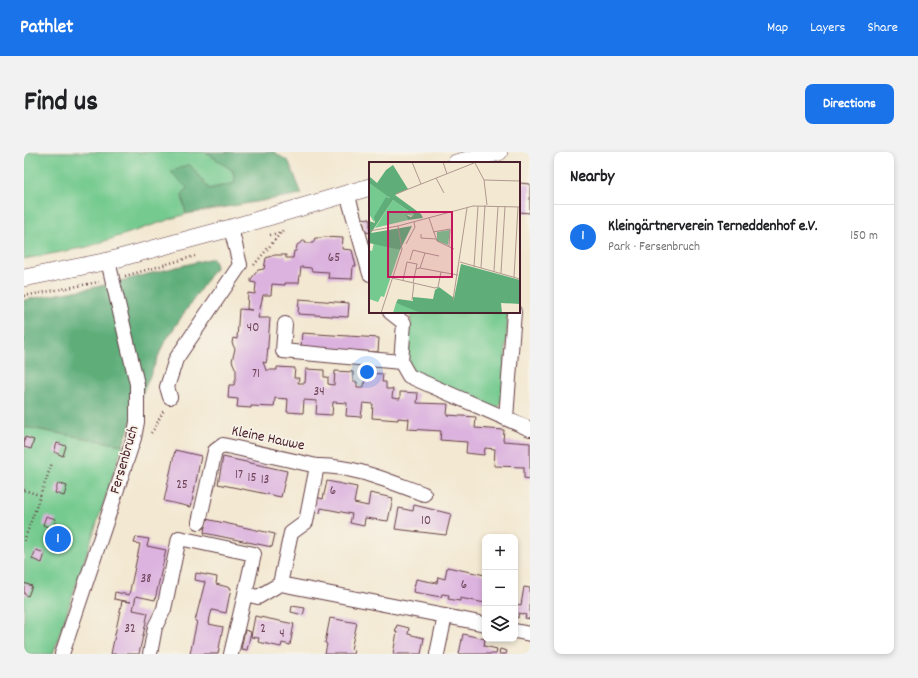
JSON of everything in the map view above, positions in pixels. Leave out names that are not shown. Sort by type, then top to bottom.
[{"type":"street","points":[[460,162],[498,152]]},
{"type":"street","points":[[24,278],[108,261],[231,228],[369,187]]},
{"type":"street","points":[[347,193],[369,270]]},
{"type":"street","points":[[170,397],[167,387],[176,359],[240,265],[231,228]]},
{"type":"street","name":"Fersenbruch","points":[[62,654],[134,438],[137,422],[137,384],[108,261]]},
{"type":"street","points":[[391,313],[404,322],[401,362],[410,376],[530,429]]},
{"type":"street","points":[[506,418],[514,313]]},
{"type":"street","points":[[285,324],[283,351],[401,362]]},
{"type":"street","name":"Kleine Hauwe","points":[[199,522],[215,451],[223,445],[317,466],[330,466],[377,477],[424,494]]},
{"type":"street","name":"Kleine Hauwe","points":[[280,584],[291,533],[306,522],[317,466]]},
{"type":"street","points":[[150,654],[155,627],[164,609],[179,538],[254,554],[231,654]]},
{"type":"street","points":[[244,594],[258,597],[280,584],[482,623]]},
{"type":"street","points":[[437,654],[445,616]]},
{"type":"street","points":[[518,631],[530,634]]},
{"type":"path","points":[[24,541],[52,463]]},
{"type":"path","points":[[24,490],[40,495]]},
{"type":"green space","points":[[24,152],[206,152],[233,171],[235,183],[209,189],[189,164],[172,172],[188,188],[182,195],[186,214],[87,247],[24,259]]},
{"type":"green space","points":[[206,152],[274,152],[289,162],[302,194],[186,214],[182,195],[187,188],[171,172],[189,164],[209,189],[235,183],[233,171]]},
{"type":"green space","points":[[213,258],[216,266],[164,343],[137,406],[123,445],[24,427],[24,300],[92,288]]},
{"type":"green space","points":[[411,313],[508,313],[503,399],[497,409],[414,373],[408,362]]},
{"type":"green space","points":[[24,427],[123,445],[53,654],[24,654]]},
{"type":"building","points":[[520,183],[530,184],[530,213],[520,212]]},
{"type":"building","points":[[362,218],[369,219],[369,233],[366,232]]},
{"type":"building","points":[[315,238],[343,238],[342,249],[352,250],[356,266],[353,266],[352,279],[328,278],[329,272],[312,271],[311,268],[301,267],[299,283],[285,283],[285,285],[272,284],[271,295],[263,295],[258,318],[270,318],[267,358],[266,363],[263,362],[266,370],[277,370],[277,367],[295,368],[294,378],[299,378],[298,383],[305,383],[306,369],[324,370],[324,377],[328,377],[328,384],[334,385],[335,371],[353,372],[353,382],[357,382],[357,387],[364,387],[365,373],[383,374],[382,382],[386,382],[386,389],[393,389],[392,398],[400,399],[400,392],[418,393],[417,403],[448,404],[447,415],[476,417],[475,428],[504,430],[503,441],[530,443],[530,479],[524,478],[524,467],[494,466],[495,449],[485,448],[484,455],[466,453],[467,442],[440,440],[441,431],[408,429],[409,419],[398,418],[398,420],[372,418],[373,404],[363,403],[361,417],[346,416],[347,403],[333,402],[332,415],[316,414],[317,401],[304,400],[303,413],[287,412],[288,399],[275,398],[274,407],[251,406],[251,408],[237,407],[238,399],[228,398],[229,385],[234,385],[236,378],[236,370],[232,361],[235,349],[232,343],[233,338],[237,339],[239,309],[252,310],[247,309],[248,293],[255,294],[256,283],[251,282],[251,279],[258,270],[264,269],[266,258],[274,255],[286,255],[286,258],[293,258],[297,245],[305,240],[305,243],[313,243]]},
{"type":"building","points":[[299,299],[349,303],[348,317],[298,314]]},
{"type":"building","points":[[302,333],[379,338],[378,352],[301,347]]},
{"type":"building","points":[[25,437],[34,440],[31,449],[24,447]]},
{"type":"building","points":[[57,443],[66,446],[63,456],[54,452]]},
{"type":"building","points":[[175,450],[201,456],[191,507],[164,501]]},
{"type":"building","points":[[223,457],[287,471],[281,497],[218,484]]},
{"type":"building","points":[[327,481],[357,487],[354,503],[368,506],[370,493],[393,498],[388,521],[365,518],[364,526],[350,523],[352,514],[321,508],[320,513],[313,511],[316,497],[323,499]]},
{"type":"building","points":[[58,483],[67,486],[64,496],[55,493]]},
{"type":"building","points":[[414,505],[451,514],[446,535],[395,529],[399,508],[413,511]]},
{"type":"building","points":[[46,516],[56,519],[53,529],[43,525]]},
{"type":"building","points":[[206,519],[275,534],[272,547],[204,533]]},
{"type":"building","points":[[136,537],[149,539],[147,546],[166,550],[155,600],[136,596],[133,610],[148,613],[139,654],[111,654],[122,601],[131,602],[114,599],[115,592],[129,595],[140,544],[134,543]]},
{"type":"building","points":[[36,550],[45,553],[42,563],[32,559]]},
{"type":"building","points":[[447,567],[482,574],[482,602],[460,598],[460,601],[448,599],[449,595],[442,594],[441,597],[413,592],[416,579],[437,583],[438,577],[445,579]]},
{"type":"building","points":[[196,573],[217,577],[216,584],[231,588],[226,613],[212,610],[210,617],[209,624],[223,627],[218,654],[190,654],[197,621],[195,621],[205,582],[195,580]]},
{"type":"building","points":[[24,583],[32,586],[28,596],[24,594]]},
{"type":"building","points":[[524,587],[530,588],[530,619],[525,618],[526,615],[519,613],[518,618],[518,604],[521,605]]},
{"type":"building","points":[[292,606],[305,608],[303,615],[291,612]]},
{"type":"building","points":[[255,616],[294,624],[290,645],[282,643],[281,647],[258,642],[259,638],[251,637]]},
{"type":"building","points":[[330,618],[357,623],[351,649],[354,650],[353,654],[325,654],[327,644],[325,643]]},
{"type":"building","points":[[397,625],[409,628],[408,634],[424,638],[421,654],[393,654]]},
{"type":"building","points":[[245,630],[251,632],[247,650],[241,649]]},
{"type":"building","points":[[463,634],[482,638],[482,642],[485,642],[484,646],[497,649],[496,654],[459,654]]},
{"type":"building","points":[[500,649],[507,651],[506,654],[499,654]]},
{"type":"place","name":"Kleingärtnerverein Terneddenhof e.V.","points":[[58,539]]}]
